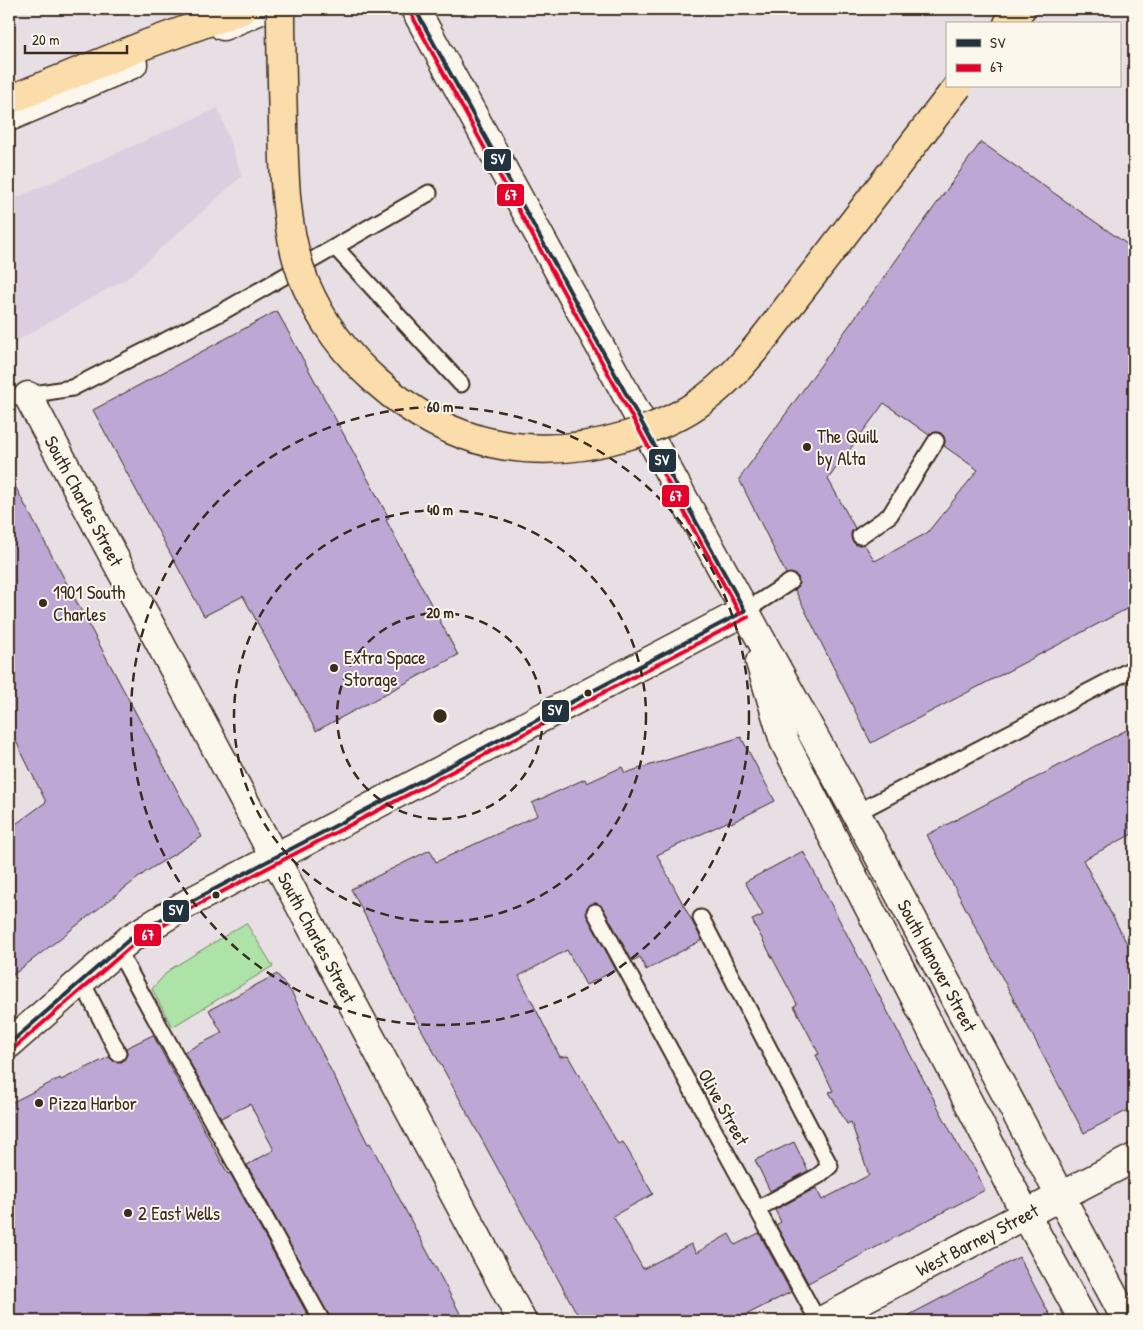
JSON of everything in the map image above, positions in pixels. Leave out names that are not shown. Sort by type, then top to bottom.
[{"type":"highway","points":[[9,100],[147,44],[244,9]]},
{"type":"highway","points":[[280,9],[284,175],[288,212],[297,259],[305,283],[321,315],[341,345],[364,370],[420,416],[476,440],[509,447],[567,448],[612,441],[672,419],[696,405],[714,391],[745,362],[956,88]]},
{"type":"highway","points":[[1010,22],[1021,9]]},
{"type":"street","points":[[9,116],[263,9]]},
{"type":"street","name":"South Hanover Street","points":[[415,9],[856,813],[1127,1321]]},
{"type":"street","name":"South Charles Street","points":[[18,397],[274,856],[522,1321]]},
{"type":"street","points":[[9,1044],[131,938],[190,902],[274,856],[745,611]]},
{"type":"street","name":"South Hanover Street","points":[[745,611],[784,741],[1026,1216],[1084,1321]]},
{"type":"street","name":"West Barney Street","points":[[819,1321],[1026,1216],[1134,1158]]},
{"type":"lane","points":[[18,397],[72,388],[222,312],[429,193]]},
{"type":"lane","points":[[335,247],[461,384]]},
{"type":"lane","points":[[860,536],[890,514],[936,441]]},
{"type":"lane","points":[[745,611],[790,582]]},
{"type":"lane","points":[[856,813],[1134,668]]},
{"type":"lane","name":"Olive Street","points":[[595,912],[819,1321]]},
{"type":"lane","points":[[701,918],[830,1166],[818,1176],[757,1209]]},
{"type":"lane","points":[[117,949],[322,1321]]},
{"type":"lane","points":[[81,980],[118,1052]]},
{"type":"shaded area","points":[[218,108],[242,176],[129,277],[9,345],[9,201]]},
{"type":"green space","points":[[246,923],[273,966],[172,1027],[152,989],[169,970]]},
{"type":"building","name":"The Quill by Alta","points":[[981,142],[1134,249],[1134,605],[871,743],[795,590],[798,586],[798,577],[794,574],[786,574],[739,479]],"holes":[[[884,403],[929,435],[936,432],[941,433],[945,441],[944,446],[978,470],[927,533],[875,561],[864,544],[856,545],[852,541],[851,532],[855,528],[828,479]]]},
{"type":"building","points":[[277,311],[389,518],[386,520],[458,655],[316,731],[243,596],[204,616],[93,410]]},
{"type":"building","name":"1901 South Charles","points":[[9,475],[202,837],[147,871],[9,978],[9,829],[46,802],[9,727]]},
{"type":"building","points":[[1134,726],[1134,833],[1083,860],[1134,957],[1134,1107],[1084,1133],[927,835]]},
{"type":"building","points":[[741,737],[775,801],[731,823],[729,821],[657,855],[702,940],[646,970],[640,957],[632,961],[603,908],[595,903],[587,907],[587,916],[616,970],[586,985],[567,950],[519,976],[560,1057],[568,1056],[618,1144],[623,1142],[653,1194],[613,1216],[643,1269],[691,1244],[696,1253],[729,1234],[735,1245],[759,1233],[791,1292],[734,1321],[581,1321],[400,990],[382,948],[351,889],[430,850],[436,862],[538,815],[532,803],[585,779],[587,783],[622,767],[625,773]]},
{"type":"building","points":[[803,851],[961,1151],[974,1167],[985,1190],[808,1283],[776,1225],[781,1222],[775,1210],[816,1188],[822,1200],[869,1175],[851,1122],[847,1124],[829,1092],[833,1091],[816,1055],[819,1054],[794,1006],[797,1004],[752,920],[763,915],[745,882]]},
{"type":"building","points":[[277,974],[292,993],[368,1144],[370,1143],[464,1321],[331,1321],[247,1165],[274,1150],[250,1104],[221,1118],[184,1052],[222,1033],[209,1010]]},
{"type":"building","name":"2 East Wells","points":[[153,1035],[228,1174],[230,1173],[311,1321],[9,1321],[9,1104],[60,1078],[61,1080],[109,1057],[113,1061],[122,1062],[127,1054],[126,1048]]},
{"type":"building","points":[[794,1142],[808,1171],[770,1191],[755,1160]]},
{"type":"building","points":[[1019,1257],[1053,1321],[898,1321]]},
{"type":"transit line","name":"SV","points":[[415,9],[745,611]]},
{"type":"transit line","name":"67","points":[[410,12],[740,614]]},
{"type":"transit line","name":"SV","points":[[9,1044],[131,938],[190,902],[745,611]]},
{"type":"transit line","name":"67","points":[[13,1049],[135,943],[193,907],[748,617]]},
{"type":"place","name":"The Quill by Alta","points":[[807,447]]},
{"type":"place","name":"1901 South Charles","points":[[43,603]]},
{"type":"place","name":"Extra Space Storage","points":[[334,668]]},
{"type":"place","name":"Pizza Harbor","points":[[39,1103]]},
{"type":"place","name":"2 East Wells","points":[[128,1213]]}]
